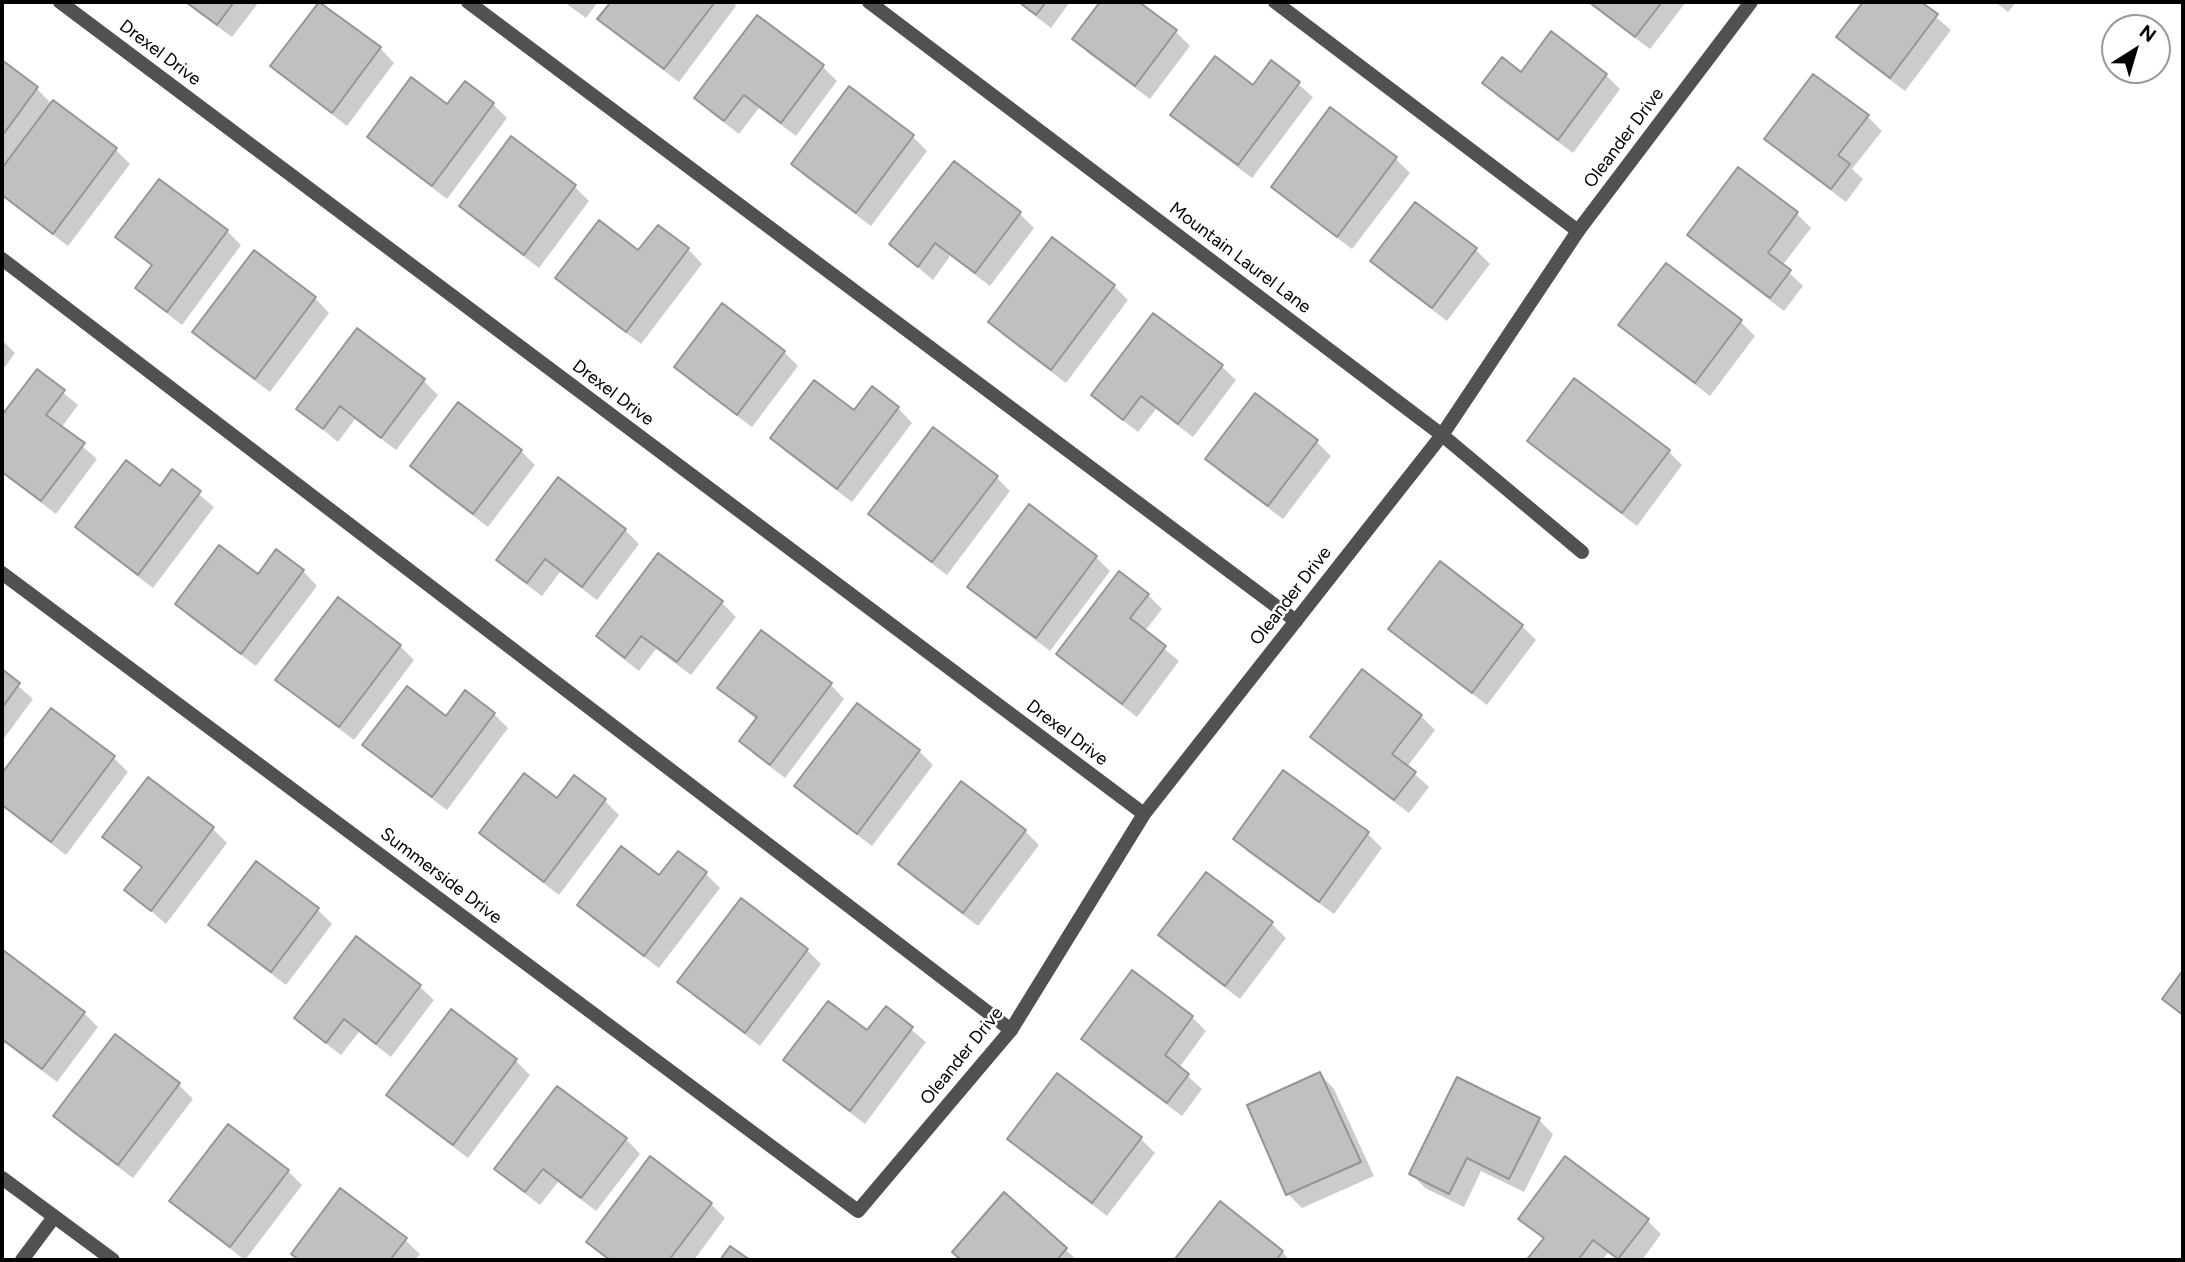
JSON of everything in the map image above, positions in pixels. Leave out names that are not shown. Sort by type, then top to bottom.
[{"type":"street","name":"Drexel Drive","points":[[60,2],[1144,814]]},
{"type":"street","points":[[468,2],[1296,621]]},
{"type":"street","name":"Mountain Laurel Lane","points":[[869,2],[1442,435],[1582,552]]},
{"type":"street","points":[[1275,2],[1578,231]]},
{"type":"street","name":"Oleander Drive","points":[[858,1211],[1011,1030],[1144,814],[1442,435],[1578,231],[1751,2]]},
{"type":"street","points":[[2,259],[1011,1030]]},
{"type":"street","name":"Summerside Drive","points":[[2,573],[858,1211]]},
{"type":"street","points":[[2,1178],[113,1260]]},
{"type":"street","points":[[22,1260],[54,1217]]},
{"type":"building","points":[[186,2],[234,2],[217,25]]},
{"type":"building","points":[[319,2],[381,47],[332,113],[270,66]]},
{"type":"building","points":[[611,2],[715,2],[664,69],[597,19]]},
{"type":"building","points":[[1019,2],[1046,2],[1036,15]]},
{"type":"building","points":[[1100,2],[1139,2],[1177,30],[1135,86],[1072,39]]},
{"type":"building","points":[[1589,2],[1662,2],[1635,37]]},
{"type":"building","points":[[1863,2],[1921,2],[1938,14],[1890,78],[1836,37]]},
{"type":"building","points":[[757,15],[824,65],[781,123],[744,95],[724,121],[694,98]]},
{"type":"building","points":[[1551,31],[1607,74],[1558,140],[1482,83],[1502,57],[1521,72]]},
{"type":"building","points":[[1215,56],[1253,85],[1271,60],[1300,82],[1238,165],[1170,115]]},
{"type":"building","points":[[2,60],[38,87],[2,136]]},
{"type":"building","points":[[1813,74],[1869,115],[1838,155],[1850,164],[1831,189],[1764,139]]},
{"type":"building","points":[[411,77],[447,104],[465,81],[494,103],[432,186],[367,137]]},
{"type":"building","points":[[849,86],[914,135],[856,213],[791,164]]},
{"type":"building","points":[[53,100],[117,148],[53,234],[2,195],[2,168]]},
{"type":"building","points":[[1330,107],[1397,157],[1337,237],[1271,187]]},
{"type":"building","points":[[511,136],[576,185],[524,255],[459,206]]},
{"type":"building","points":[[954,161],[1021,212],[975,273],[935,243],[918,267],[889,244]]},
{"type":"building","points":[[1738,167],[1798,212],[1768,253],[1791,270],[1770,298],[1687,235]]},
{"type":"building","points":[[159,179],[228,230],[167,312],[135,288],[152,265],[115,237]]},
{"type":"building","points":[[1415,202],[1477,248],[1432,308],[1370,261]]},
{"type":"building","points":[[599,220],[638,250],[658,225],[689,248],[626,332],[555,278]]},
{"type":"building","points":[[1052,237],[1115,285],[1051,370],[988,322]]},
{"type":"building","points":[[254,250],[316,297],[255,379],[192,332]]},
{"type":"building","points":[[1666,263],[1742,320],[1695,383],[1618,325]]},
{"type":"building","points":[[722,303],[785,351],[737,415],[674,367]]},
{"type":"building","points":[[1153,313],[1223,365],[1178,424],[1141,396],[1123,420],[1091,395]]},
{"type":"building","points":[[357,328],[425,379],[381,438],[340,406],[323,429],[296,409]]},
{"type":"building","points":[[37,369],[65,390],[46,415],[85,443],[41,501],[2,472],[2,415]]},
{"type":"building","points":[[1574,378],[1670,450],[1622,513],[1527,441]]},
{"type":"building","points":[[814,380],[854,410],[872,386],[899,407],[837,489],[770,438]]},
{"type":"building","points":[[1255,393],[1318,440],[1268,506],[1205,459]]},
{"type":"building","points":[[458,402],[522,450],[473,514],[410,466]]},
{"type":"building","points":[[933,427],[998,476],[932,562],[868,514]]},
{"type":"building","points":[[126,460],[160,486],[172,469],[201,491],[138,575],[75,527]]},
{"type":"building","points":[[558,477],[626,529],[582,587],[545,559],[527,583],[496,560]]},
{"type":"building","points":[[1029,504],[1097,556],[1036,638],[967,587]]},
{"type":"building","points":[[219,545],[258,574],[276,549],[304,570],[241,654],[175,604]]},
{"type":"building","points":[[658,553],[723,601],[677,662],[641,636],[625,658],[596,636]]},
{"type":"building","points":[[1440,561],[1523,625],[1472,693],[1388,629]]},
{"type":"building","points":[[1119,571],[1149,594],[1130,618],[1166,646],[1122,704],[1056,654]]},
{"type":"building","points":[[338,597],[401,645],[339,727],[275,680]]},
{"type":"building","points":[[761,630],[832,683],[770,765],[739,741],[757,717],[717,688]]},
{"type":"building","points":[[2,669],[20,683],[2,708]]},
{"type":"building","points":[[1362,669],[1422,715],[1392,754],[1416,772],[1394,800],[1310,737]]},
{"type":"building","points":[[407,686],[446,716],[465,690],[495,713],[432,797],[362,745]]},
{"type":"building","points":[[857,703],[920,750],[857,834],[794,786]]},
{"type":"building","points":[[51,708],[115,756],[51,842],[2,805],[2,773]]},
{"type":"building","points":[[1283,770],[1369,832],[1319,902],[1233,839]]},
{"type":"building","points":[[524,773],[557,798],[574,775],[606,799],[544,882],[479,833]]},
{"type":"building","points":[[148,777],[214,827],[151,911],[124,890],[142,867],[102,837]]},
{"type":"building","points":[[961,781],[1026,830],[963,913],[898,864]]},
{"type":"building","points":[[621,846],[659,875],[678,851],[707,872],[644,956],[577,905]]},
{"type":"building","points":[[256,861],[319,908],[271,972],[208,925]]},
{"type":"building","points":[[1206,872],[1273,922],[1225,986],[1158,935]]},
{"type":"building","points":[[741,898],[808,949],[745,1033],[677,982]]},
{"type":"building","points":[[356,936],[421,985],[376,1044],[344,1019],[326,1043],[294,1018]]},
{"type":"building","points":[[3,950],[85,1012],[42,1069],[2,1039]]},
{"type":"building","points":[[1132,970],[1193,1016],[1165,1055],[1189,1074],[1167,1103],[1081,1039]]},
{"type":"building","points":[[2183,970],[2183,1015],[2162,999]]},
{"type":"building","points":[[828,1001],[867,1030],[886,1006],[913,1027],[850,1111],[783,1060]]},
{"type":"building","points":[[451,1009],[517,1059],[453,1145],[386,1095]]},
{"type":"building","points":[[115,1034],[180,1083],[118,1165],[53,1116]]},
{"type":"building","points":[[1320,1072],[1361,1162],[1286,1195],[1247,1105]]},
{"type":"building","points":[[1057,1073],[1142,1137],[1092,1203],[1007,1139]]},
{"type":"building","points":[[1457,1077],[1540,1118],[1509,1179],[1467,1158],[1449,1194],[1409,1174]]},
{"type":"building","points":[[557,1086],[627,1138],[581,1198],[543,1169],[525,1192],[494,1169]]},
{"type":"building","points":[[228,1124],[289,1170],[230,1247],[169,1201]]},
{"type":"building","points":[[650,1156],[712,1203],[669,1260],[610,1260],[586,1242]]},
{"type":"building","points":[[1565,1156],[1649,1219],[1618,1259],[1593,1240],[1578,1260],[1528,1258],[1544,1238],[1518,1219]]},
{"type":"building","points":[[340,1188],[407,1238],[390,1260],[299,1260],[291,1254]]},
{"type":"building","points":[[1004,1192],[1067,1248],[1057,1260],[961,1260],[952,1252]]},
{"type":"building","points":[[1220,1201],[1283,1251],[1276,1260],[1174,1260]]},
{"type":"building","points":[[730,1246],[750,1260],[720,1260]]}]
